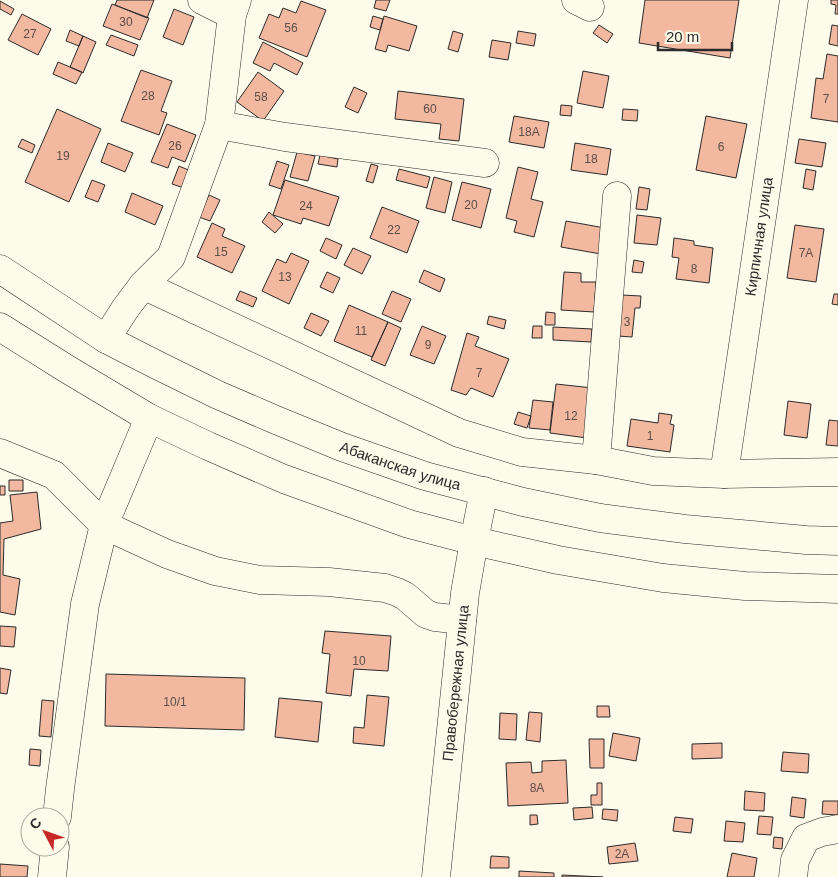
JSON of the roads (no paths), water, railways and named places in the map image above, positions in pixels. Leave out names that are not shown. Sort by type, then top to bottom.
[{"type":"main road","points":[[106,339],[125,308],[143,285],[170,257],[219,125],[235,8],[202,0]]},
{"type":"main road","name":"Кирпичная улица","points":[[724,474],[794,0]]},
{"type":"main road","points":[[219,125],[285,137],[484,163]]},
{"type":"main road","points":[[596,460],[617,196]]},
{"type":"main road","name":"Абаканская улица","points":[[0,269],[106,339],[157,366],[284,424],[342,447],[425,476],[523,502],[600,518],[685,529],[806,540],[838,541]]},
{"type":"main road","points":[[143,285],[459,433],[522,452],[596,460],[654,471],[724,474],[838,472]]},
{"type":"main road","points":[[0,326],[149,418],[284,479],[409,524],[558,560],[664,578],[744,586],[838,589]]},
{"type":"main road","points":[[58,807],[85,604],[104,525],[149,418]]},
{"type":"main road","points":[[0,453],[54,475],[104,525],[167,554],[215,571],[260,580],[329,582],[385,588],[405,596],[426,614],[462,620]]},
{"type":"main road","name":"Правобережная улица","points":[[436,877],[465,593],[484,491]]},
{"type":"main road","points":[[793,877],[795,860],[806,838],[838,829]]},
{"type":"main road","points":[[52,877],[54,857]]}]
